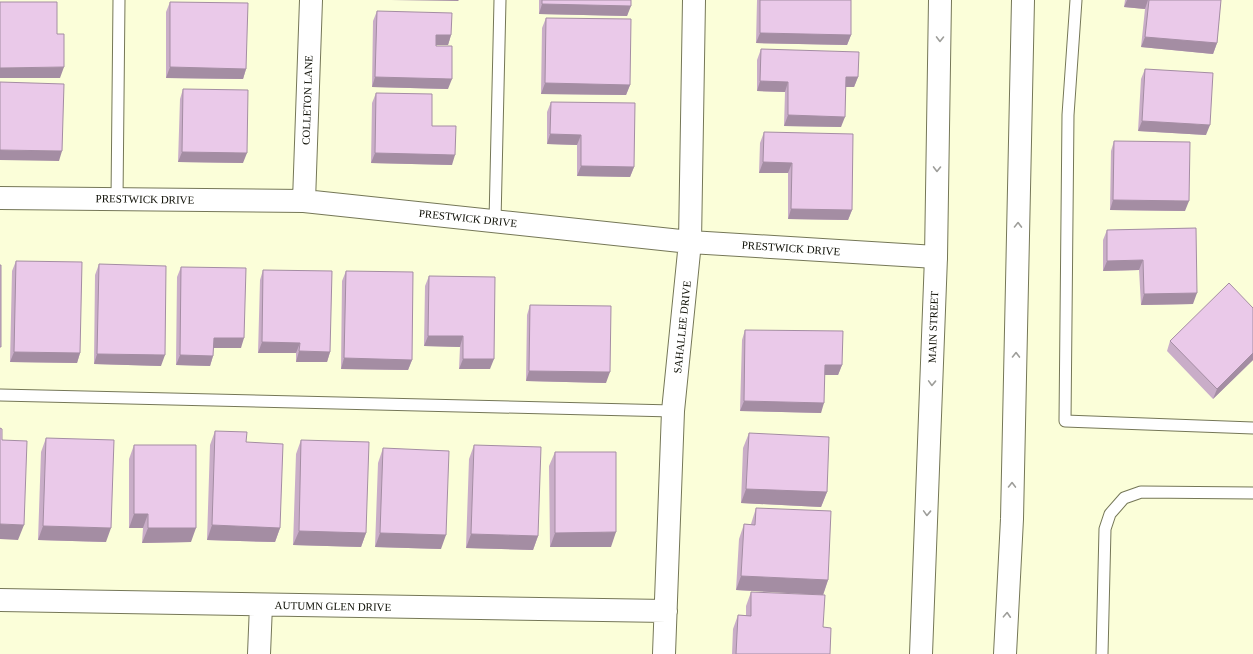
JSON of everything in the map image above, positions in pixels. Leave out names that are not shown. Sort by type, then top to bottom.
[{"type":"street","name":"COLLETON LANE","points":[[304,201],[311,0]]},
{"type":"street","name":"SAHALLEE DRIVE","points":[[664,654],[673,411],[690,242],[694,0]]},
{"type":"street","name":"MAIN STREET","points":[[921,654],[936,257],[940,0]]},
{"type":"street","points":[[1005,654],[1012,518],[1023,0]]},
{"type":"street","name":"PRESTWICK DRIVE","points":[[0,198],[304,201],[690,242],[936,257]]},
{"type":"street","name":"AUTUMN GLEN DRIVE","points":[[0,600],[666,611]]},
{"type":"street","points":[[259,654],[261,605]]},
{"type":"lane","points":[[117,199],[119,0]]},
{"type":"lane","points":[[495,221],[500,0]]},
{"type":"lane","points":[[1076,0],[1068,114],[1065,421],[1253,428]]},
{"type":"lane","points":[[0,395],[673,411]]},
{"type":"lane","points":[[1102,654],[1106,529],[1110,514],[1124,498],[1141,492],[1253,493]]},
{"type":"building","points":[[542,0],[631,0],[631,6],[542,4]]},
{"type":"building","points":[[760,0],[851,0],[851,35],[760,33]]},
{"type":"building","points":[[1149,0],[1221,0],[1217,43],[1145,37]]},
{"type":"building","points":[[0,2],[57,2],[57,34],[64,34],[64,67],[0,68]]},
{"type":"building","points":[[170,2],[248,3],[246,69],[170,67]]},
{"type":"building","points":[[377,11],[452,13],[451,35],[436,35],[436,46],[452,46],[452,79],[375,77]]},
{"type":"building","points":[[546,18],[631,19],[630,85],[545,83]]},
{"type":"building","points":[[761,49],[859,52],[858,77],[846,77],[845,117],[788,115],[788,82],[760,81]]},
{"type":"building","points":[[1145,69],[1213,73],[1210,125],[1142,121]]},
{"type":"building","points":[[0,82],[64,84],[62,151],[0,150]]},
{"type":"building","points":[[183,89],[248,90],[247,153],[182,152]]},
{"type":"building","points":[[376,93],[432,94],[432,126],[456,126],[455,155],[375,153]]},
{"type":"building","points":[[551,102],[635,103],[634,167],[581,166],[581,135],[550,134]]},
{"type":"building","points":[[764,132],[853,134],[852,210],[791,209],[792,163],[763,162]]},
{"type":"building","points":[[1114,141],[1190,142],[1189,201],[1113,200]]},
{"type":"building","points":[[1196,228],[1197,293],[1144,294],[1143,260],[1107,261],[1107,230]]},
{"type":"building","points":[[16,261],[82,262],[80,353],[14,352]]},
{"type":"building","points":[[99,264],[166,266],[165,355],[97,354]]},
{"type":"building","points":[[1,265],[1,347],[0,347]]},
{"type":"building","points":[[181,267],[246,268],[244,338],[214,338],[213,356],[180,355]]},
{"type":"building","points":[[263,270],[332,271],[330,352],[299,351],[300,343],[262,342]]},
{"type":"building","points":[[346,271],[413,272],[412,360],[344,358]]},
{"type":"building","points":[[429,276],[495,277],[494,359],[463,359],[463,336],[428,336]]},
{"type":"building","points":[[1229,283],[1253,308],[1253,353],[1217,389],[1170,341]]},
{"type":"building","points":[[530,305],[611,306],[610,372],[529,371]]},
{"type":"building","points":[[745,330],[843,331],[842,365],[825,365],[824,403],[744,401]]},
{"type":"building","points":[[0,428],[2,429],[2,440],[27,441],[24,525],[0,524]]},
{"type":"building","points":[[215,431],[247,432],[246,442],[283,444],[280,528],[212,525]]},
{"type":"building","points":[[749,433],[829,437],[827,492],[746,489]]},
{"type":"building","points":[[46,438],[114,440],[111,528],[43,526]]},
{"type":"building","points":[[301,440],[369,442],[366,533],[299,531]]},
{"type":"building","points":[[134,445],[196,445],[196,528],[148,528],[148,514],[134,514]]},
{"type":"building","points":[[474,445],[541,447],[538,536],[471,534]]},
{"type":"building","points":[[383,448],[449,451],[446,535],[380,533]]},
{"type":"building","points":[[555,452],[616,452],[616,532],[555,533]]},
{"type":"building","points":[[756,508],[831,511],[828,580],[741,576],[744,524],[755,525]]},
{"type":"building","points":[[751,592],[825,595],[823,627],[831,628],[830,654],[736,654],[738,615],[751,616]]}]
